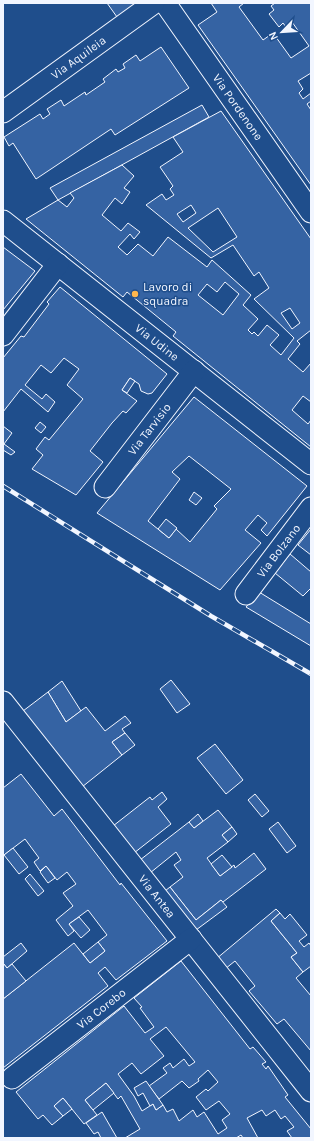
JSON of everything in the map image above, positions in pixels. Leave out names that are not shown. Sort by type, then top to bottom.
[{"type":"street","name":"Via Aquileia","points":[[3,112],[154,3]]},
{"type":"street","name":"Via Pordenone","points":[[165,3],[311,212]]},
{"type":"street","name":"Via Udine","points":[[3,221],[311,464]]},
{"type":"street","points":[[3,335],[58,264]]},
{"type":"street","name":"Via Tarvisio","points":[[106,487],[194,371]]},
{"type":"street","name":"Via Bolzano","points":[[246,594],[311,508]]},
{"type":"street","name":"Via Antea","points":[[3,702],[311,1091]]},
{"type":"street","name":"Via Corebo","points":[[12,1078],[191,939]]},
{"type":"building","points":[[107,3],[136,3],[117,17]]},
{"type":"building","points":[[211,3],[244,3],[239,7],[263,40],[273,33],[291,58],[309,46],[292,22],[286,27],[283,23],[279,27],[269,14],[274,10],[271,6],[275,3],[311,3],[311,73],[298,81],[303,89],[299,93],[303,99],[311,93],[311,101],[307,104],[311,110],[311,185],[198,25],[217,12]]},
{"type":"building","points":[[161,47],[189,88],[115,135],[111,129],[36,179],[13,143],[9,146],[4,137],[40,114],[43,119],[50,114],[47,109],[61,100],[64,106],[85,92],[86,95],[105,82],[103,79],[116,69],[118,72],[125,68],[123,64],[136,55],[140,61]]},
{"type":"building","points":[[202,105],[209,117],[58,200],[50,188]]},
{"type":"building","points":[[221,111],[311,239],[311,330],[297,341],[300,344],[288,359],[303,372],[311,363],[311,402],[303,396],[292,410],[308,424],[311,420],[311,447],[173,336],[176,332],[127,292],[123,297],[26,219],[58,200],[67,207],[74,198],[70,193],[122,165],[134,176],[124,188],[130,192],[122,204],[115,198],[102,215],[121,231],[128,223],[140,232],[134,239],[130,234],[118,247],[127,255],[138,244],[153,256],[168,237],[207,267],[212,260],[251,295],[243,305],[258,319],[248,330],[252,334],[254,332],[258,336],[267,325],[279,335],[270,345],[281,355],[294,338],[254,299],[269,288],[259,272],[254,276],[233,245],[211,258],[146,205],[162,194],[166,200],[174,195],[170,189],[173,186],[160,167],[183,152],[173,137]],"holes":[[[191,205],[196,213],[183,222],[177,214]],[[218,208],[237,237],[213,252],[188,228]],[[225,282],[239,294],[223,315],[198,295],[207,284],[217,292]],[[290,308],[300,323],[292,329],[281,313]]]},
{"type":"building","points":[[3,247],[35,271],[3,310]]},
{"type":"building","points":[[60,287],[167,374],[152,393],[148,394],[141,391],[139,384],[130,378],[122,390],[137,401],[126,413],[123,411],[90,451],[103,462],[76,495],[32,469],[43,455],[36,449],[45,437],[49,440],[83,399],[67,385],[79,369],[64,358],[51,373],[41,365],[25,385],[42,399],[46,394],[55,402],[48,412],[21,389],[3,412],[3,358],[21,336],[24,337],[49,304],[47,302]]},
{"type":"building","points":[[130,378],[135,381],[127,393],[122,390]]},
{"type":"building","points":[[194,397],[307,486],[267,536],[261,530],[267,523],[258,515],[245,530],[261,543],[220,590],[97,513]],"holes":[[[189,456],[231,489],[214,506],[217,509],[190,542],[176,529],[169,538],[148,521],[180,479],[172,472]]]},
{"type":"building","points":[[40,422],[46,427],[41,433],[35,428]]},
{"type":"building","points":[[3,426],[12,433],[4,444],[15,452],[11,455],[3,450]]},
{"type":"building","points":[[194,492],[202,498],[196,505],[189,500]]},
{"type":"building","points":[[166,519],[177,528],[169,538],[158,529]]},
{"type":"building","points":[[311,529],[311,555],[298,545]]},
{"type":"building","points":[[290,554],[311,572],[311,588],[303,596],[275,573]]},
{"type":"building","points":[[259,592],[311,624],[311,646],[246,607]]},
{"type":"building","points":[[171,680],[190,704],[177,713],[160,689]]},
{"type":"building","points":[[62,681],[81,711],[66,722],[48,692]]},
{"type":"building","points":[[48,692],[66,722],[86,707],[105,731],[125,716],[131,723],[122,729],[125,733],[112,742],[122,755],[82,787],[23,711]]},
{"type":"building","points":[[125,733],[135,745],[122,755],[112,742]]},
{"type":"building","points":[[215,744],[243,780],[226,794],[197,758]]},
{"type":"building","points":[[21,774],[54,816],[62,809],[120,885],[121,883],[167,941],[116,980],[105,967],[98,973],[108,986],[3,1068],[3,999],[74,943],[90,963],[105,951],[98,942],[107,935],[88,910],[69,924],[74,931],[68,936],[56,920],[73,906],[63,893],[76,884],[67,872],[57,880],[46,866],[40,871],[34,862],[39,858],[25,839],[4,855],[3,788]]},
{"type":"building","points":[[162,792],[167,799],[158,807],[171,824],[134,853],[113,826],[150,797],[152,800]]},
{"type":"building","points":[[255,794],[269,811],[262,817],[248,800]]},
{"type":"building","points":[[218,810],[232,827],[222,835],[228,842],[207,858],[220,876],[234,865],[235,868],[254,853],[266,869],[223,902],[221,900],[196,920],[170,887],[183,877],[174,865],[181,860],[176,852],[150,873],[140,860],[189,822],[194,828]]},
{"type":"building","points":[[198,814],[203,821],[194,828],[189,822]]},
{"type":"building","points":[[278,822],[296,846],[287,853],[269,829]]},
{"type":"building","points":[[232,827],[237,834],[228,842],[222,835]]},
{"type":"building","points":[[13,848],[28,867],[19,874],[4,855]]},
{"type":"building","points":[[222,855],[232,867],[220,876],[211,864]]},
{"type":"building","points":[[46,866],[55,878],[48,883],[40,872]]},
{"type":"building","points":[[30,874],[44,891],[38,896],[25,879]]},
{"type":"building","points":[[170,887],[196,920],[221,900],[227,907],[196,930],[165,891]]},
{"type":"building","points":[[276,909],[280,913],[271,921],[297,953],[291,957],[303,972],[296,978],[311,996],[311,1051],[284,1019],[277,1024],[249,991],[255,986],[235,961],[225,969],[216,959]]},
{"type":"building","points":[[280,913],[285,919],[290,914],[307,935],[299,941],[304,947],[309,943],[311,946],[311,966],[303,972],[291,957],[297,953],[271,921]]},
{"type":"building","points":[[79,917],[90,930],[81,938],[69,924]]},
{"type":"building","points":[[98,942],[105,951],[90,963],[83,954]]},
{"type":"building","points":[[21,943],[27,951],[7,968],[3,963],[3,957]]},
{"type":"building","points":[[181,961],[250,1049],[253,1047],[266,1062],[262,1064],[266,1069],[268,1066],[288,1095],[285,1097],[311,1129],[311,1138],[292,1138],[287,1131],[294,1127],[285,1116],[281,1119],[275,1110],[266,1116],[262,1110],[247,1118],[258,1138],[243,1138],[241,1135],[236,1138],[125,1138],[140,1129],[121,1096],[118,1099],[106,1083],[85,1100],[97,1115],[84,1124],[63,1098],[54,1106],[63,1116],[52,1125],[43,1115],[38,1119],[16,1092],[124,1006],[145,1033],[154,1027],[140,1008],[142,1007],[134,998]],"holes":[[[166,1027],[195,1062],[189,1066],[184,1059],[173,1068],[170,1063],[163,1068],[167,1073],[149,1086],[159,1099],[182,1081],[189,1088],[199,1081],[198,1079],[208,1070],[218,1082],[208,1091],[206,1089],[196,1097],[206,1110],[219,1101],[230,1114],[222,1120],[227,1128],[218,1134],[204,1112],[197,1117],[193,1110],[179,1121],[173,1109],[167,1112],[163,1105],[156,1110],[153,1104],[142,1111],[134,1096],[118,1074],[132,1063],[141,1074],[164,1056],[150,1039]]]},
{"type":"building","points":[[3,963],[7,968],[12,964],[26,981],[3,999]]},
{"type":"building","points":[[146,1081],[163,1105],[156,1110],[153,1104],[150,1106],[143,1093],[138,1096],[134,1088]]},
{"type":"building","points":[[106,1083],[114,1093],[93,1110],[85,1100]]},
{"type":"building","points":[[63,1098],[72,1109],[63,1116],[54,1106]]},
{"type":"building","points":[[102,1112],[117,1138],[101,1138],[98,1132],[94,1134],[86,1123]]},
{"type":"railway","points":[[3,486],[211,616],[311,674]]},
{"type":"place","name":"Lavoro di squadra","points":[[135,294]]}]
